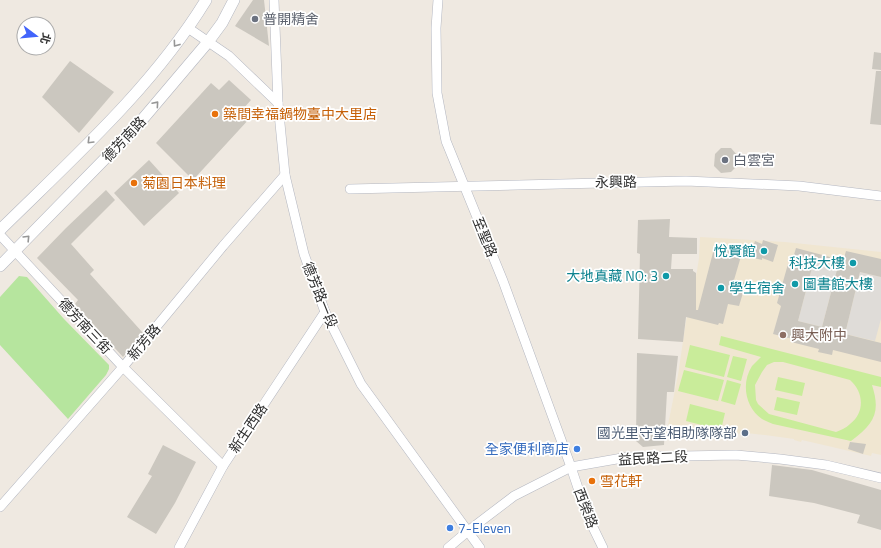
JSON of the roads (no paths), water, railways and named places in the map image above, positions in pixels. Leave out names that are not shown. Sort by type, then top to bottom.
[{"type":"street","name":"德芳南路","points":[[0,230],[119,112],[173,48],[206,0]]},
{"type":"street","name":"德芳南路","points":[[0,266],[136,127],[208,42],[222,23],[234,0]]},
{"type":"street","name":"德芳路一段","points":[[274,0],[278,103],[285,175],[304,254],[325,312],[361,384],[480,548]]},
{"type":"street","name":"至聖路","points":[[438,0],[436,28],[437,93],[446,141],[503,281],[571,467]]},
{"type":"street","points":[[188,28],[229,56],[278,103]]},
{"type":"street","name":"新芳路","points":[[0,507],[123,367],[223,246],[285,175]]},
{"type":"street","name":"永興路","points":[[350,189],[686,181],[799,186],[881,196]]},
{"type":"street","name":"德芳南三街","points":[[0,235],[123,367],[223,466]]},
{"type":"street","name":"新生西路","points":[[179,548],[223,466],[325,312]]},
{"type":"street","name":"益民路二段","points":[[448,548],[514,496],[571,467],[628,457],[736,454],[826,466],[881,478]]},
{"type":"street","name":"西榮路","points":[[571,467],[587,515],[602,548]]},
{"type":"place","name":"普開精舍","points":[[255,19]]},
{"type":"place","name":"築間幸福鍋物臺中大里店","points":[[215,114]]},
{"type":"place","name":"白雲宮","points":[[725,160]]},
{"type":"place","name":"菊園日本料理","points":[[134,183]]},
{"type":"place","name":"悅賢館","points":[[764,251]]},
{"type":"place","name":"科技大樓","points":[[853,263]]},
{"type":"place","name":"大地真藏 NO: 3","points":[[666,276]]},
{"type":"place","name":"圖書館大樓","points":[[795,284]]},
{"type":"place","name":"學生宿舍","points":[[721,288]]},
{"type":"place","name":"興大附中","points":[[783,335]]},
{"type":"place","name":"國光里守望相助隊隊部","points":[[745,433]]},
{"type":"place","name":"全家便利商店","points":[[577,449]]},
{"type":"place","name":"雪花軒","points":[[592,481]]},
{"type":"place","name":"7-Eleven","points":[[450,528]]}]
